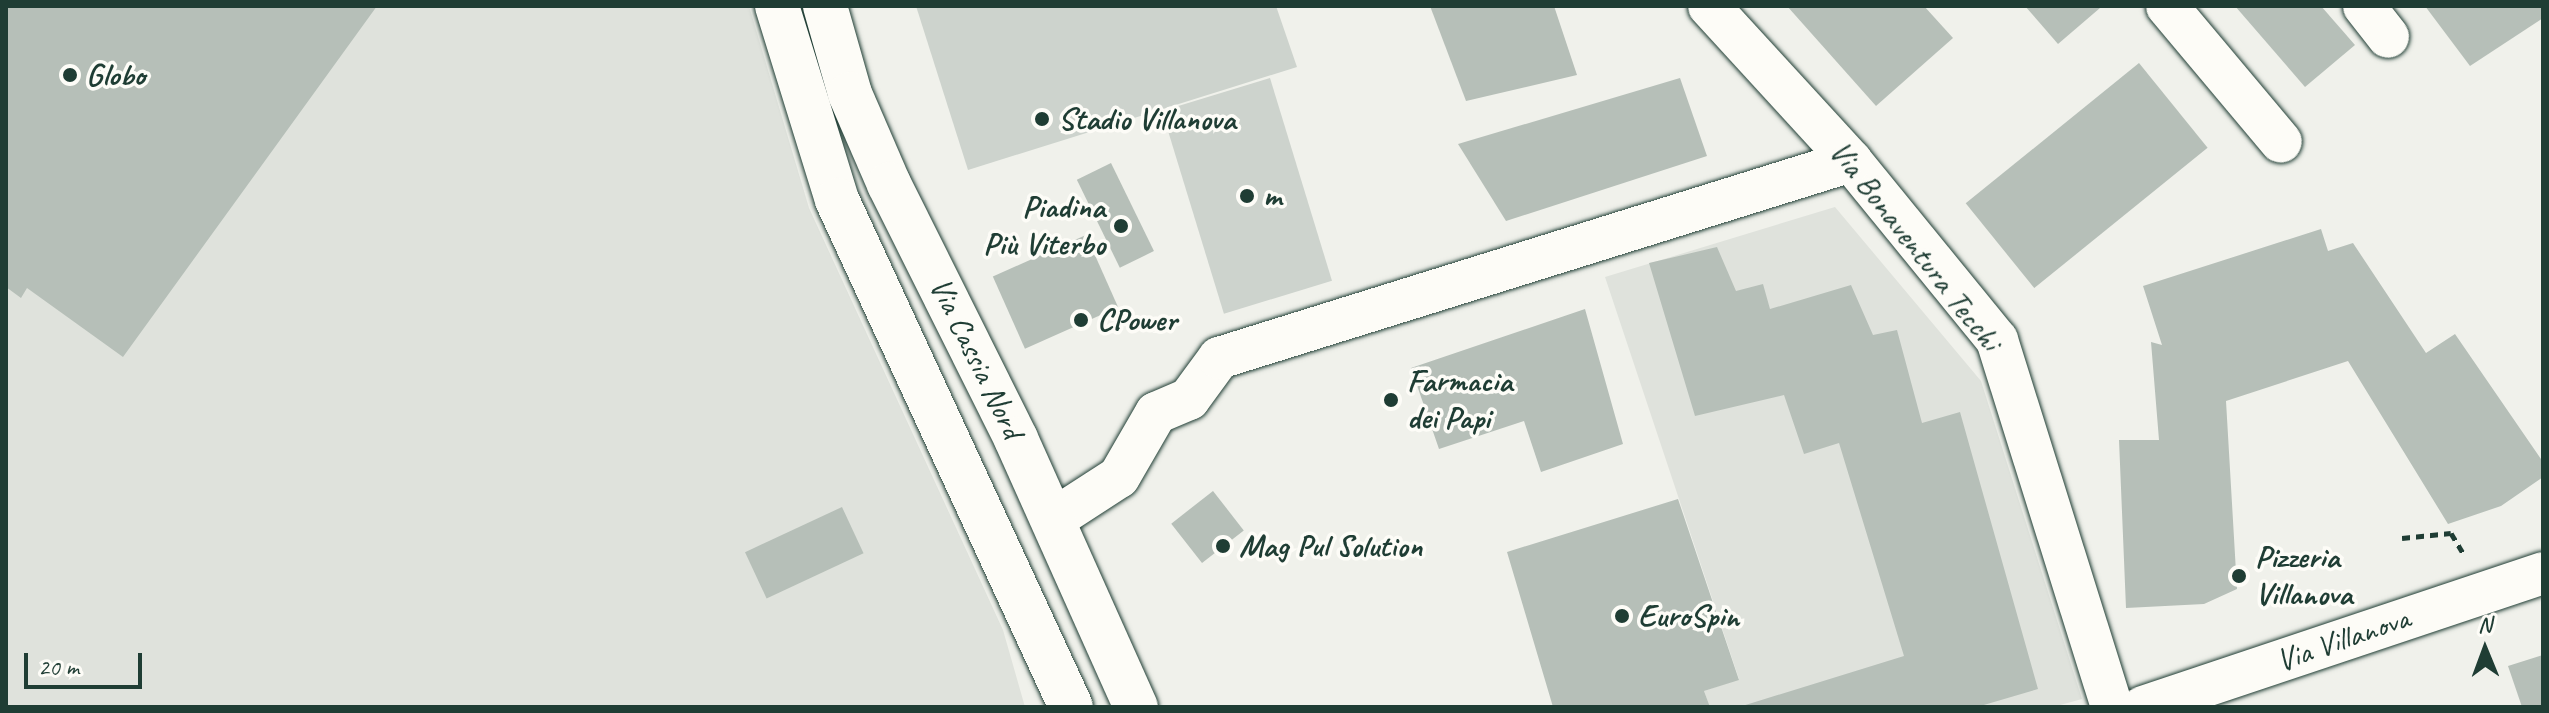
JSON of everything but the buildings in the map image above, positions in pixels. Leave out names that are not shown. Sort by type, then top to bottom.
[{"type":"main road","name":"Via Cassia Nord","points":[[777,6],[837,200],[1053,686],[1071,707]]},
{"type":"main road","name":"Via Cassia Nord","points":[[825,6],[850,94],[884,171],[1054,519],[1136,707]]},
{"type":"street","name":"Via Bonaventura Tecchi","points":[[1709,6],[1851,161],[1997,340],[2112,707]]},
{"type":"street","points":[[2167,6],[2281,142]]},
{"type":"street","points":[[1054,519],[1119,477],[1156,413],[1189,399],[1219,358],[1851,161]]},
{"type":"street","name":"Via Villanova","points":[[2143,707],[2543,573]]},
{"type":"path","points":[[2402,538],[2451,533],[2462,555],[2476,551]]},
{"type":"shaded area","points":[[6,6],[749,6],[809,208],[1003,630],[1025,707],[6,707]]},
{"type":"shaded area","name":"Stadio Villanova","points":[[916,6],[1276,6],[1297,67],[968,170]]},
{"type":"shaded area","name":"m","points":[[1270,78],[1332,281],[1224,314],[1162,111]]},
{"type":"shaded area","points":[[1835,207],[1981,381],[2082,699],[2053,707],[1710,707],[1704,691],[1739,679],[1605,277]]},
{"type":"place","name":"Globo","points":[[70,75]]},
{"type":"place","name":"Stadio Villanova","points":[[1042,119]]},
{"type":"place","name":"m","points":[[1247,196]]},
{"type":"place","name":"Piadina Più Viterbo","points":[[1121,226]]},
{"type":"place","name":"CPower","points":[[1081,320]]},
{"type":"place","name":"Farmacia dei Papi","points":[[1391,400]]},
{"type":"place","name":"Mag Pul Solution","points":[[1223,546]]},
{"type":"place","name":"Pizzeria Villanova","points":[[2239,576]]},
{"type":"place","name":"EuroSpin","points":[[1622,616]]}]
